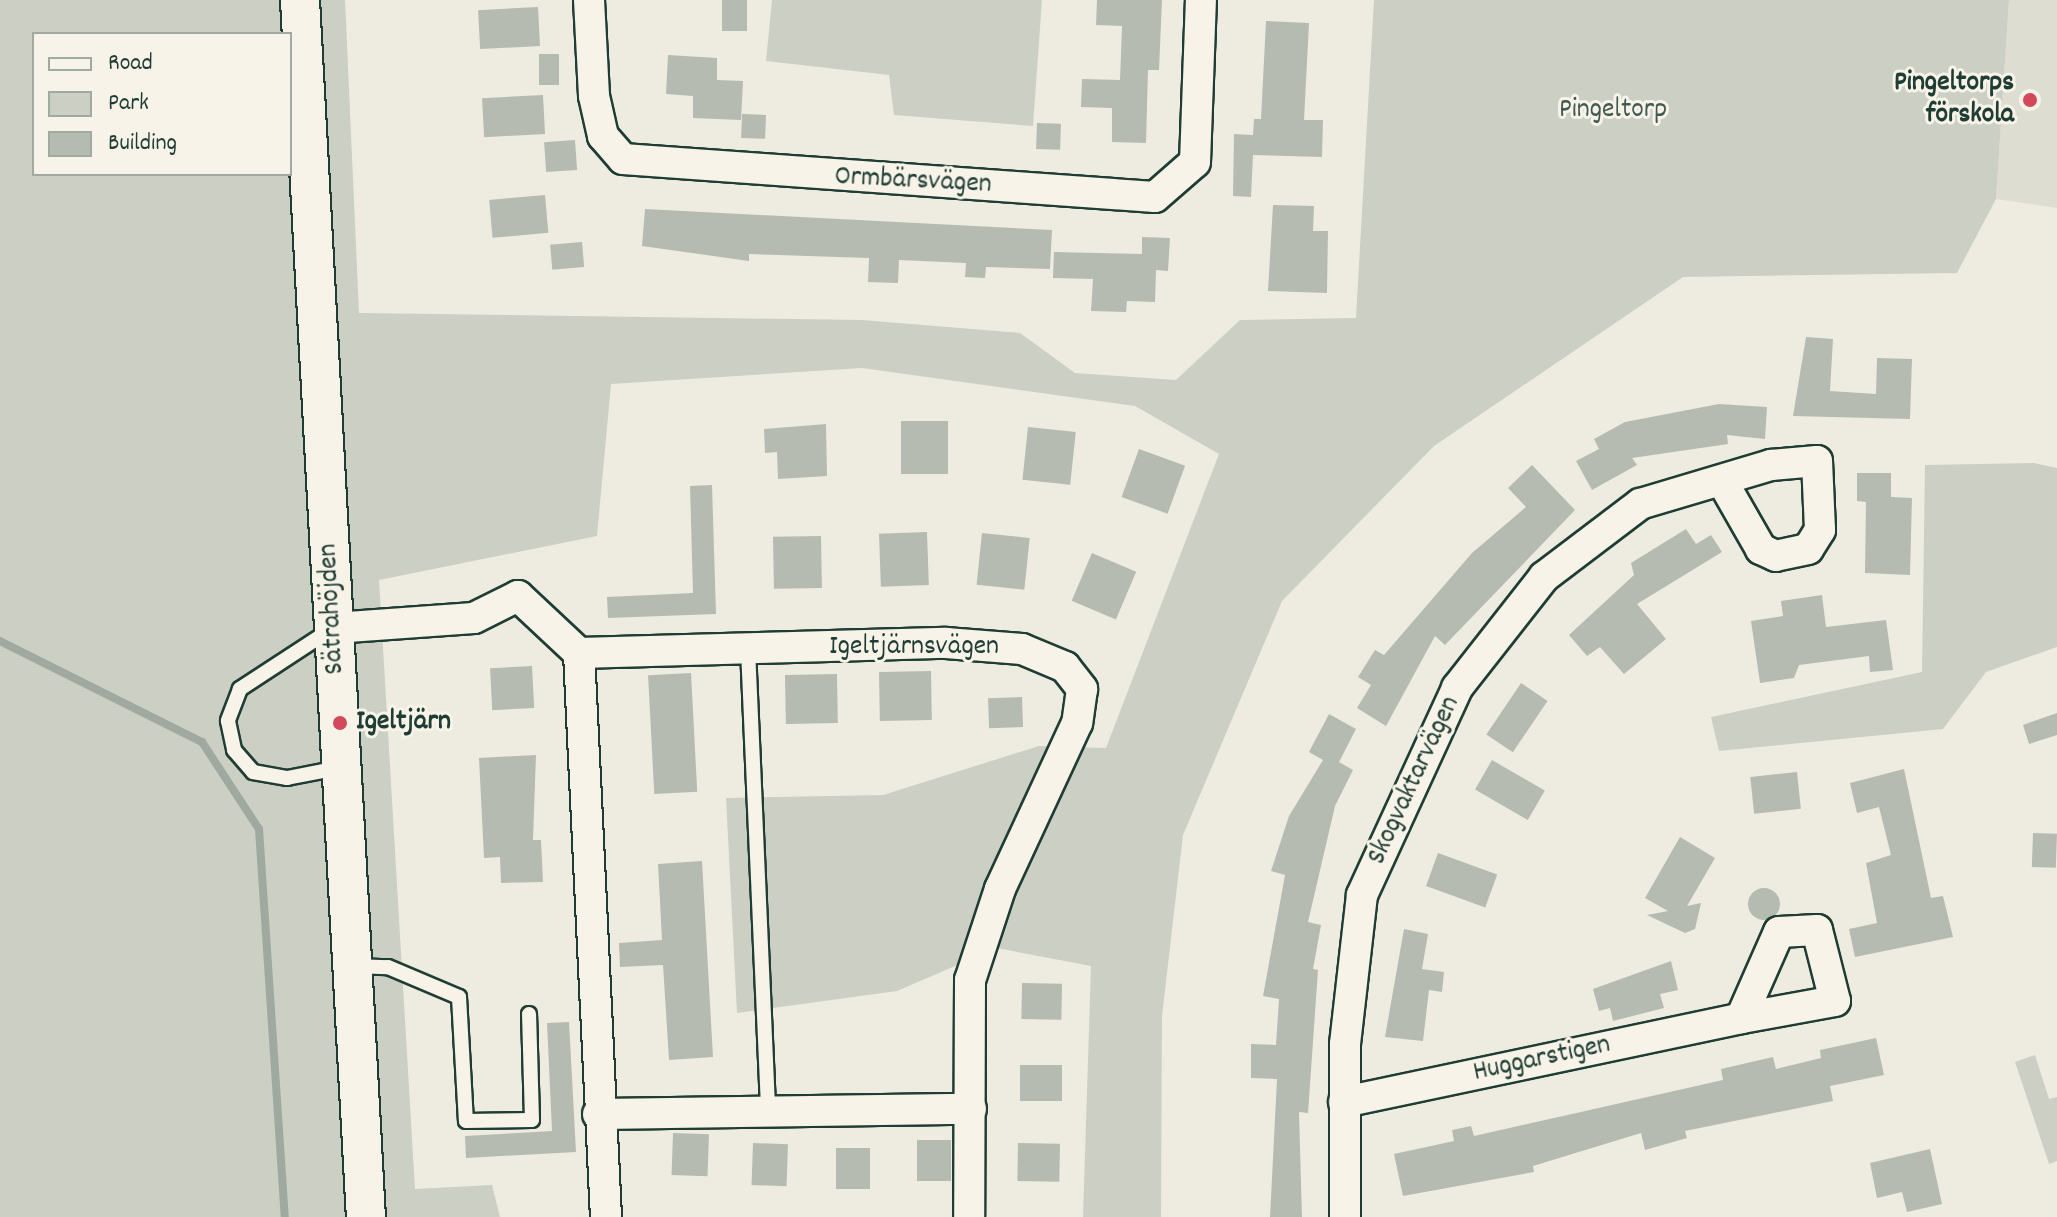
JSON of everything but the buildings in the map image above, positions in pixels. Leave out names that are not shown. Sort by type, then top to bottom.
[{"type":"street","name":"Sätrahöjden","points":[[300,0],[366,1217]]},
{"type":"street","name":"Ormbärsvägen","points":[[589,0],[594,96],[603,136],[623,159],[1155,197],[1195,162],[1201,0]]},
{"type":"street","name":"Skogvaktarvägen","points":[[1345,1217],[1344,1102],[1362,895],[1457,688],[1544,577],[1640,504],[1722,481]]},
{"type":"street","points":[[334,628],[474,618],[518,596],[579,653],[598,1114],[606,1217]]},
{"type":"street","name":"Igeltjärnsvägen","points":[[579,653],[946,643],[1022,649],[1065,667],[1082,689],[1077,723],[1000,889],[970,980],[969,1217]]},
{"type":"street","name":"Huggarstigen","points":[[1344,1102],[1741,1018]]},
{"type":"street","points":[[598,1114],[768,1107],[971,1109]]},
{"type":"lane","points":[[334,628],[240,689],[228,721],[234,750],[253,772],[287,778],[341,768]]},
{"type":"lane","points":[[748,649],[768,1107]]},
{"type":"lane","points":[[353,966],[388,967],[459,997],[466,1121],[532,1120],[529,1014]]},
{"type":"shaded area","name":"Pingeltorps förskola","points":[[2009,0],[2057,0],[2057,208],[1996,199]]},
{"type":"green space","name":"Pingeltorp","points":[[0,0],[345,0],[359,313],[862,320],[1020,333],[1075,373],[1176,380],[1240,320],[1356,318],[1374,0],[2009,0],[1996,199],[1957,273],[1683,277],[1434,446],[1282,601],[1183,835],[1162,1016],[1161,1217],[1083,1217],[1091,966],[997,948],[897,991],[737,1013],[726,798],[883,795],[1039,746],[1106,748],[1219,454],[1135,406],[862,368],[611,384],[597,536],[379,580],[415,1189],[492,1185],[500,1217],[0,1217]]},
{"type":"green space","points":[[772,0],[1042,0],[1033,126],[894,115],[889,75],[766,61]]},
{"type":"green space","points":[[2034,463],[2057,468],[2057,647],[1986,672],[1943,729],[1719,751],[1711,717],[1922,672],[1925,465]]},
{"type":"green space","points":[[2035,1055],[2049,1099],[2057,1097],[2057,1161],[2049,1164],[2015,1062]]},
{"type":"waterway","points":[[0,641],[202,742],[259,829],[285,1217]]},
{"type":"place","name":"Pingeltorps förskola","points":[[2030,100]]},
{"type":"place","name":"Igeltjärn","points":[[340,723]]}]
